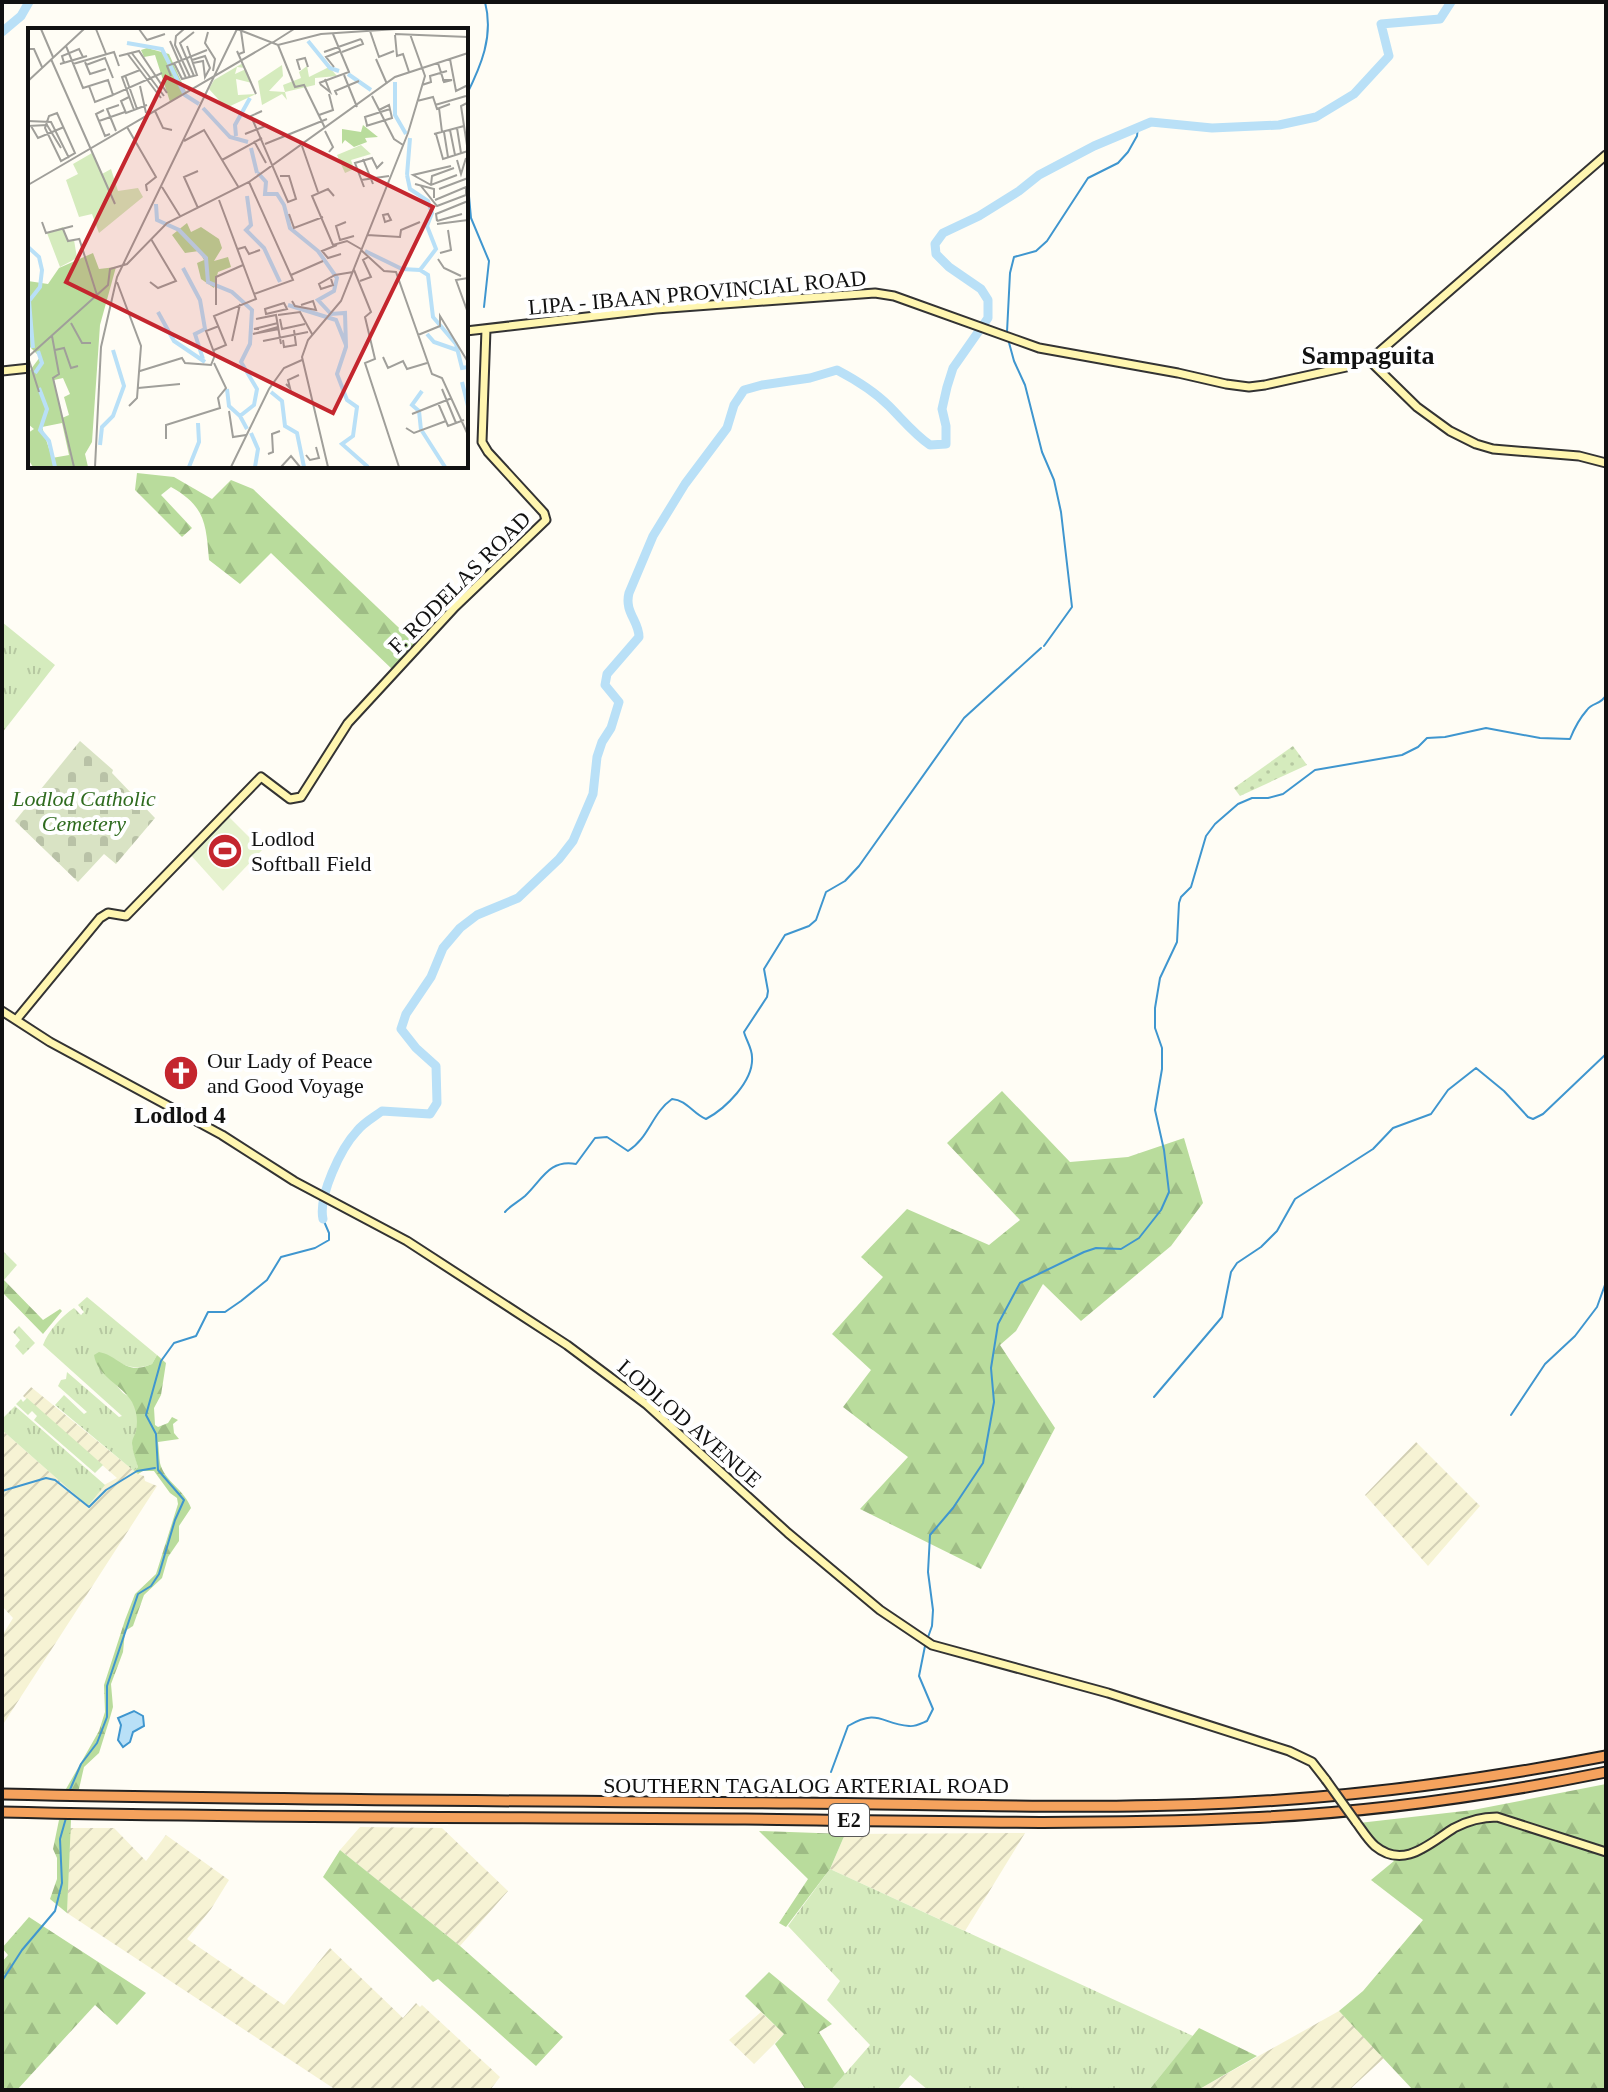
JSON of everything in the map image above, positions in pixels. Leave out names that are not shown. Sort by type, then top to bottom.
[{"type":"highway","name":"SOUTHERN TAGALOG ARTERIAL ROAD","points":[[2,1794],[527,1801],[1190,1804],[1297,1799],[1418,1786],[1606,1756]]},
{"type":"highway","name":"SOUTHERN TAGALOG ARTERIAL ROAD","points":[[2,1812],[1164,1821],[1355,1810],[1541,1785],[1606,1772]]},
{"type":"main road","name":"LIPA - IBAAN PROVINCIAL ROAD","points":[[468,331],[656,309],[875,293],[894,296],[1062,353],[1249,387],[1334,370],[1368,359],[1606,155]]},
{"type":"main road","name":"F. RODELAS ROAD","points":[[16,1020],[100,918],[108,913],[126,916],[261,777],[294,800],[305,791],[348,723],[455,607],[546,520],[544,513],[482,442],[486,329]]},
{"type":"main road","points":[[1368,359],[1417,407],[1450,431],[1476,444],[1493,449],[1579,456],[1606,463]]},
{"type":"main road","points":[[2,371],[28,368]]},
{"type":"main road","name":"LODLOD AVENUE","points":[[2,1011],[50,1042],[222,1135],[315,1192],[407,1241],[567,1345],[646,1404],[788,1533],[880,1610],[920,1639],[932,1645],[1108,1693],[1289,1751],[1312,1762],[1373,1845],[1388,1854],[1416,1854],[1462,1824],[1497,1817],[1606,1852]]},
{"type":"shaded area","points":[[31,1387],[144,1476],[145,1481],[157,1486],[2,1726],[2,1636],[13,1618],[2,1606],[2,1430],[88,1506],[104,1485],[117,1478],[23,1396]]},
{"type":"shaded area","points":[[1416,1442],[1480,1506],[1428,1566],[1365,1495]]},
{"type":"shaded area","points":[[360,1827],[442,1828],[508,1891],[460,1946],[340,1850]]},
{"type":"shaded area","points":[[70,1828],[114,1828],[146,1861],[166,1835],[229,1880],[187,1939],[284,2005],[330,1948],[403,2018],[416,2003],[420,2007],[422,2005],[500,2077],[490,2090],[336,2090],[67,1913]]},
{"type":"shaded area","points":[[1025,1833],[965,1931],[830,1869],[845,1834]]},
{"type":"shaded area","points":[[1339,2011],[1384,2058],[1349,2090],[1198,2090]]},
{"type":"shaded area","points":[[761,2012],[784,2034],[754,2064],[729,2040]]},
{"type":"green space","points":[[137,473],[174,477],[212,499],[231,480],[253,489],[417,645],[394,671],[271,553],[240,584],[209,560],[205,526],[191,501],[171,487],[161,495],[192,528],[182,537],[135,490]]},
{"type":"green space","points":[[2,622],[55,665],[2,733]]},
{"type":"green space","name":"Lodlod Catholic Cemetery","points":[[80,741],[113,770],[112,773],[155,818],[116,864],[104,854],[78,882],[15,821]]},
{"type":"green space","points":[[1293,746],[1307,765],[1240,796],[1234,788]]},
{"type":"green space","name":"Lodlod Softball Field","points":[[226,814],[262,850],[223,891],[188,852]]},
{"type":"green space","points":[[1002,1091],[1070,1162],[1128,1157],[1184,1138],[1203,1203],[1171,1246],[1081,1321],[1043,1284],[1016,1331],[1000,1345],[1055,1428],[981,1569],[860,1509],[908,1457],[843,1407],[871,1370],[832,1334],[883,1277],[861,1257],[907,1209],[989,1245],[1020,1220],[947,1143]]},
{"type":"green space","points":[[2,1250],[17,1265],[4,1280],[2,1278]]},
{"type":"green space","points":[[2,1278],[43,1320],[60,1309],[62,1311],[43,1334],[2,1292]]},
{"type":"green space","points":[[87,1297],[157,1355],[152,1364],[140,1367],[124,1365],[108,1356],[110,1378],[131,1398],[137,1412],[137,1429],[132,1445],[138,1467],[134,1471],[55,1405],[64,1395],[84,1414],[87,1412],[58,1386],[61,1380],[66,1379],[67,1372],[119,1417],[122,1416],[43,1345],[52,1329],[69,1311],[74,1308],[81,1315],[84,1312],[78,1305]]},
{"type":"green space","points":[[19,1326],[35,1343],[23,1355],[15,1346],[20,1340],[13,1332]]},
{"type":"green space","points":[[99,1352],[128,1367],[152,1364],[157,1355],[166,1363],[161,1395],[154,1408],[155,1425],[158,1427],[168,1423],[172,1417],[178,1420],[173,1424],[174,1433],[179,1439],[158,1442],[160,1463],[191,1508],[179,1526],[179,1541],[168,1557],[162,1578],[144,1595],[133,1626],[125,1631],[123,1652],[111,1684],[113,1707],[99,1753],[84,1767],[79,1789],[66,1789],[99,1731],[105,1712],[104,1685],[125,1620],[135,1594],[156,1574],[178,1504],[177,1498],[154,1471],[138,1474],[134,1471],[138,1467],[132,1443],[137,1427],[135,1409],[128,1396],[100,1369],[94,1355]]},
{"type":"green space","points":[[27,1398],[103,1465],[95,1473],[34,1420],[37,1416],[32,1411],[28,1415],[16,1404]]},
{"type":"green space","points":[[15,1406],[105,1485],[88,1506],[2,1430],[2,1419]]},
{"type":"green space","points":[[1606,1784],[1606,2090],[1413,2090],[1339,2011],[1363,1991],[1423,1920],[1371,1880],[1394,1861],[1359,1823],[1473,1810]]},
{"type":"green space","points":[[59,1820],[71,1820],[67,1913],[50,1899],[57,1879],[57,1858],[53,1849]]},
{"type":"green space","points":[[759,1831],[845,1834],[830,1869],[786,1927],[779,1923],[808,1879]]},
{"type":"green space","points":[[340,1850],[460,1946],[563,2037],[536,2066],[438,1979],[433,1982],[323,1877]]},
{"type":"green space","points":[[830,1869],[1193,2036],[1149,2090],[928,2090],[910,2075],[897,2090],[831,2090],[870,2045],[827,2000],[840,1981],[788,1926]]},
{"type":"green space","points":[[29,1917],[146,1993],[117,2025],[95,2005],[17,2090],[2,2090],[2,1962],[8,1955],[2,1948]]},
{"type":"green space","points":[[769,1972],[832,2024],[819,2032],[845,2074],[831,2090],[806,2090],[775,2044],[784,2034],[745,1996]]},
{"type":"green space","points":[[1199,2028],[1257,2056],[1198,2090],[1149,2090]]},
{"type":"water","points":[[134,1711],[143,1716],[144,1726],[133,1732],[130,1742],[123,1747],[118,1740],[121,1725],[118,1718]]},
{"type":"waterway","points":[[2,32],[21,16],[29,2]]},
{"type":"waterway","points":[[468,91],[487,39],[485,2]]},
{"type":"waterway","points":[[323,1219],[324,1198],[332,1173],[359,1128],[382,1111],[430,1114],[437,1103],[436,1066],[401,1029],[406,1014],[431,977],[443,948],[460,928],[477,915],[518,898],[559,859],[573,841],[593,794],[597,757],[619,702],[605,685],[607,674],[639,637],[628,606],[629,593],[653,536],[685,484],[727,428],[734,405],[744,390],[837,370],[877,395],[930,445],[946,444],[942,409],[947,387],[953,368],[988,318],[988,300],[981,289],[936,254],[935,244],[943,233],[979,216],[1039,175],[1094,146],[1151,122],[1212,128],[1279,125],[1316,117],[1354,94],[1389,56],[1381,24],[1440,19],[1451,2]]},
{"type":"waterway","points":[[1007,332],[1010,273],[1014,257],[1036,251],[1047,241],[1088,178],[1118,163],[1128,152],[1137,136],[1138,127]]},
{"type":"waterway","points":[[468,185],[471,218],[489,261],[484,307]]},
{"type":"waterway","points":[[1008,339],[1025,385],[1061,512],[1072,607],[1044,646]]},
{"type":"waterway","points":[[505,1212],[552,1168],[567,1163],[576,1164],[595,1138],[607,1137],[628,1151],[672,1099],[682,1102],[706,1119],[729,1101],[748,1075],[752,1054],[744,1032],[767,997],[764,969],[785,935],[816,920],[826,892],[845,881],[859,866],[964,718],[1041,648]]},
{"type":"waterway","points":[[927,1640],[933,1610],[928,1572],[930,1535],[953,1508],[983,1463],[994,1402],[991,1368],[998,1324],[1020,1283],[1084,1252],[1096,1248],[1121,1249],[1139,1238],[1161,1210],[1169,1192],[1155,1110],[1162,1069],[1155,1008],[1160,978],[1177,942],[1179,903],[1191,887],[1206,836],[1238,804],[1252,798],[1283,794],[1315,770],[1402,755],[1427,738],[1486,728],[1540,738],[1570,739],[1584,713],[1606,695]]},
{"type":"waterway","points":[[1154,1397],[1222,1317],[1231,1272],[1237,1263],[1261,1247],[1277,1231],[1295,1199],[1373,1149],[1393,1128],[1431,1114],[1448,1090],[1476,1068],[1533,1119],[1543,1114],[1606,1054]]},
{"type":"waterway","points":[[69,1792],[81,1764],[97,1743],[107,1717],[107,1686],[138,1594],[151,1586],[159,1574],[184,1500],[158,1470],[156,1434],[146,1415],[161,1361],[174,1343],[196,1336],[208,1312],[225,1312],[267,1280],[281,1257],[315,1248],[329,1240],[323,1219]]},
{"type":"waterway","points":[[1511,1415],[1545,1364],[1575,1336],[1597,1307],[1606,1282]]},
{"type":"waterway","points":[[2,1491],[46,1478],[55,1480],[89,1507],[106,1490],[137,1471],[155,1468]]},
{"type":"waterway","points":[[831,1772],[848,1726],[867,1718],[911,1726],[927,1721],[933,1709],[919,1676],[925,1646]]},
{"type":"waterway","points":[[2,1981],[22,1950],[55,1911],[62,1883],[60,1839],[66,1818]]},
{"type":"place","name":"Lodlod Softball Field","points":[[225,851]]},
{"type":"place","name":"Our Lady of Peace and Good Voyage","points":[[181,1073]]},
{"type":"district","name":"Sampaguita","points":[[1368,355]]},
{"type":"district","name":"Lodlod 4","points":[[180,1115]]}]
